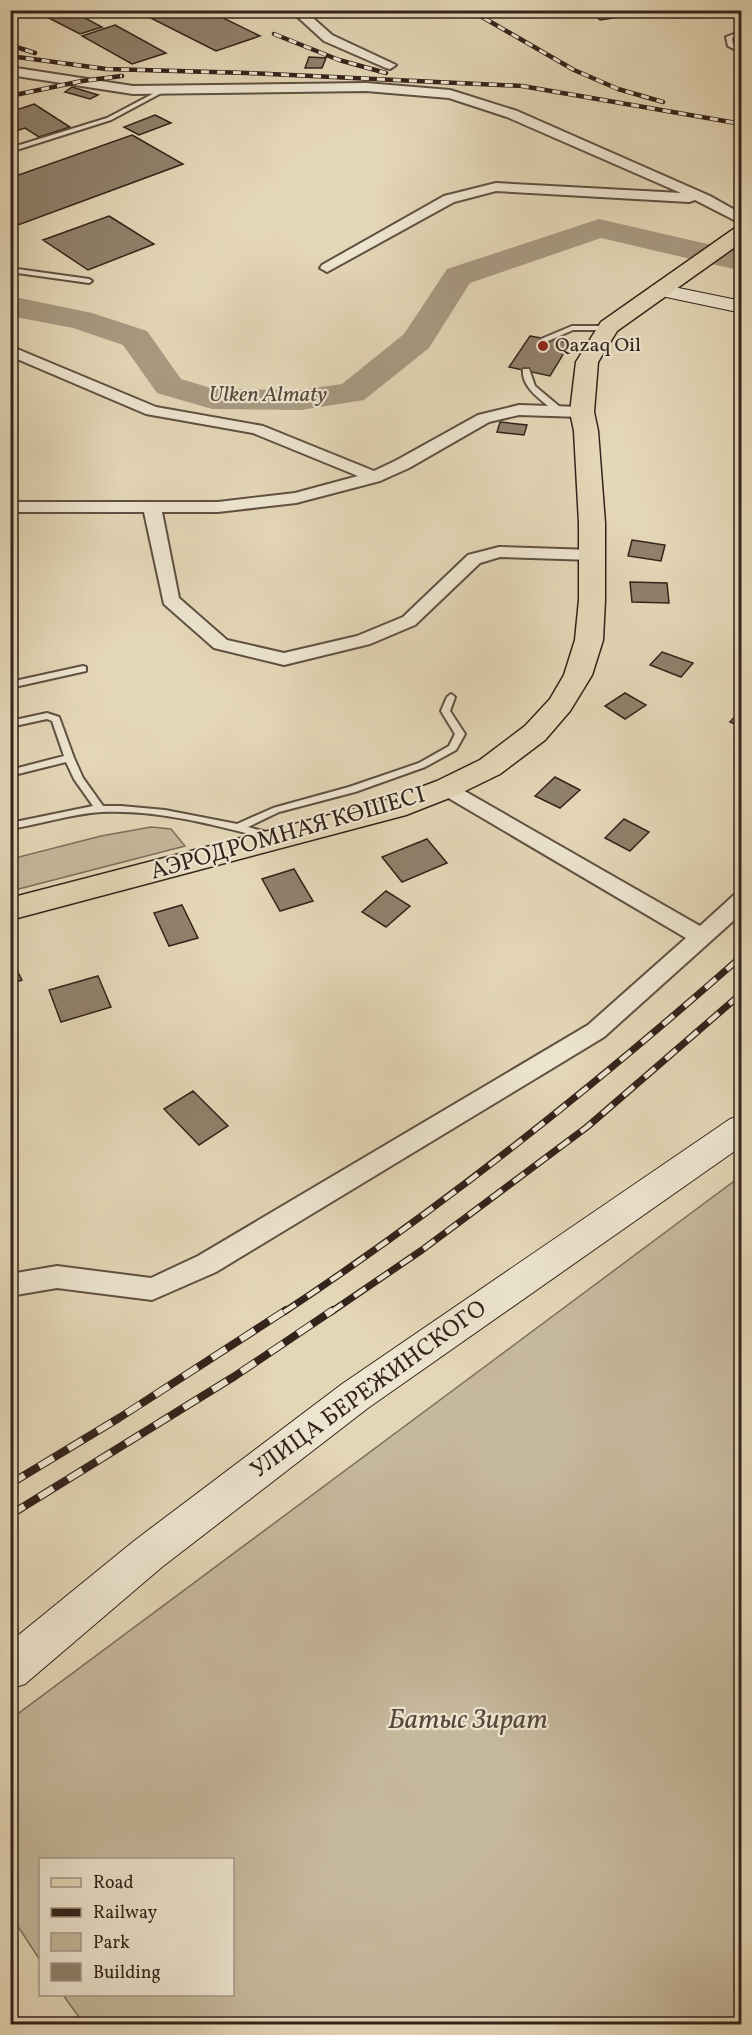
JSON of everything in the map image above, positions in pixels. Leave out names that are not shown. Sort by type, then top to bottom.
[{"type":"main road","name":"АЭРОДРОМНАЯ КӨШЕСІ","points":[[10,909],[395,808],[447,788],[499,760],[535,733],[560,705],[578,675],[589,640],[592,511],[586,431],[570,410],[587,362],[609,328],[741,229]]},
{"type":"main road","points":[[659,290],[741,307]]},
{"type":"main road","name":"УЛИЦА БЕРЕЖИНСКОГО","points":[[10,1669],[148,1554],[355,1396],[741,1128]]},
{"type":"street","points":[[296,10],[328,38],[390,65]]},
{"type":"street","points":[[10,71],[133,90],[366,87],[450,94],[512,114],[705,199],[741,229]]},
{"type":"street","points":[[327,268],[449,199],[496,187],[705,199]]},
{"type":"street","points":[[10,350],[152,411],[257,429],[374,477]]},
{"type":"street","points":[[10,507],[218,507],[296,498],[374,477],[403,464],[484,418],[519,410],[570,410]]},
{"type":"street","points":[[152,507],[170,600],[221,644],[284,659],[363,640],[409,621],[474,559],[499,552],[592,555]]},
{"type":"street","points":[[447,788],[702,937]]},
{"type":"street","points":[[10,1285],[57,1278],[152,1289],[207,1264],[596,1031],[741,900]]},
{"type":"lane","points":[[741,33],[729,37],[730,45],[741,51]]},
{"type":"lane","points":[[10,150],[109,119],[164,90]]},
{"type":"lane","points":[[10,270],[89,281]]},
{"type":"lane","points":[[544,339],[572,328],[609,328]]},
{"type":"lane","points":[[526,371],[526,379],[533,389],[570,410]]},
{"type":"lane","points":[[10,685],[83,669]]},
{"type":"lane","points":[[238,828],[276,810],[352,790],[422,765],[453,748],[460,734],[445,711],[451,697]]},
{"type":"lane","points":[[10,724],[46,716],[56,719],[69,758],[79,779],[100,809]]},
{"type":"lane","points":[[10,773],[69,758]]},
{"type":"lane","points":[[10,826],[100,809],[158,813],[283,839]]},
{"type":"green space","points":[[151,827],[171,829],[185,846],[11,891],[11,859],[101,836]]},
{"type":"green space","name":"Батыс Зират","points":[[741,1176],[741,2024],[84,2024],[64,1996],[234,1996],[234,1858],[39,1858],[39,1958],[11,1916],[11,1719]]},
{"type":"building","points":[[51,10],[70,10],[102,27],[80,34],[41,14]]},
{"type":"building","points":[[135,10],[207,10],[260,36],[216,51]]},
{"type":"building","points":[[361,10],[391,10],[370,16]]},
{"type":"building","points":[[590,10],[621,10],[627,16],[600,20]]},
{"type":"building","points":[[667,10],[683,10],[690,16],[676,18]]},
{"type":"building","points":[[115,25],[166,53],[132,64],[82,36]]},
{"type":"building","points":[[309,57],[326,58],[322,68],[305,68]]},
{"type":"building","points":[[72,87],[98,95],[90,99],[65,92]]},
{"type":"building","points":[[34,104],[70,127],[39,137],[25,128],[10,133],[10,112]]},
{"type":"building","points":[[155,115],[171,123],[139,135],[124,127]]},
{"type":"building","points":[[132,135],[183,164],[10,228],[10,178]]},
{"type":"building","points":[[109,216],[154,244],[88,270],[43,240]]},
{"type":"building","points":[[530,336],[570,343],[550,376],[509,367]]},
{"type":"building","points":[[500,422],[527,425],[524,435],[497,432]]},
{"type":"building","points":[[632,540],[665,545],[661,561],[628,556]]},
{"type":"building","points":[[630,582],[667,583],[669,603],[632,602]]},
{"type":"building","points":[[662,652],[693,663],[681,677],[650,665]]},
{"type":"building","points":[[625,693],[646,705],[625,719],[605,706]]},
{"type":"building","points":[[742,709],[742,727],[730,722]]},
{"type":"building","points":[[555,777],[580,790],[560,808],[535,796]]},
{"type":"building","points":[[624,819],[649,832],[630,851],[605,838]]},
{"type":"building","points":[[427,839],[447,863],[402,882],[382,857]]},
{"type":"building","points":[[294,869],[313,901],[280,911],[262,879]]},
{"type":"building","points":[[386,891],[410,906],[386,927],[362,912]]},
{"type":"building","points":[[182,905],[198,938],[169,946],[154,913]]},
{"type":"building","points":[[10,957],[22,980],[10,984]]},
{"type":"building","points":[[98,976],[111,1007],[61,1022],[49,990]]},
{"type":"building","points":[[193,1091],[228,1126],[199,1145],[164,1109]]},
{"type":"waterway","name":"Ulken Almaty","points":[[10,306],[80,320],[135,338],[169,386],[212,399],[301,400],[352,393],[417,341],[458,276],[599,228],[742,262]]},
{"type":"railway","points":[[470,10],[574,70],[618,89],[663,102]]},
{"type":"railway","points":[[274,34],[339,60],[386,73]]},
{"type":"railway","points":[[10,45],[35,53]]},
{"type":"railway","points":[[10,56],[106,69],[248,73],[522,86],[742,124]]},
{"type":"railway","points":[[10,96],[82,81],[122,76]]},
{"type":"railway","points":[[284,1312],[404,1229],[519,1142],[632,1051],[742,956]]},
{"type":"railway","points":[[331,1312],[422,1250],[587,1127],[742,993]]},
{"type":"railway","points":[[10,1484],[119,1418],[286,1310]]},
{"type":"railway","points":[[10,1515],[235,1376],[333,1310]]},
{"type":"place","name":"Qazaq Oil","points":[[543,346]]}]
